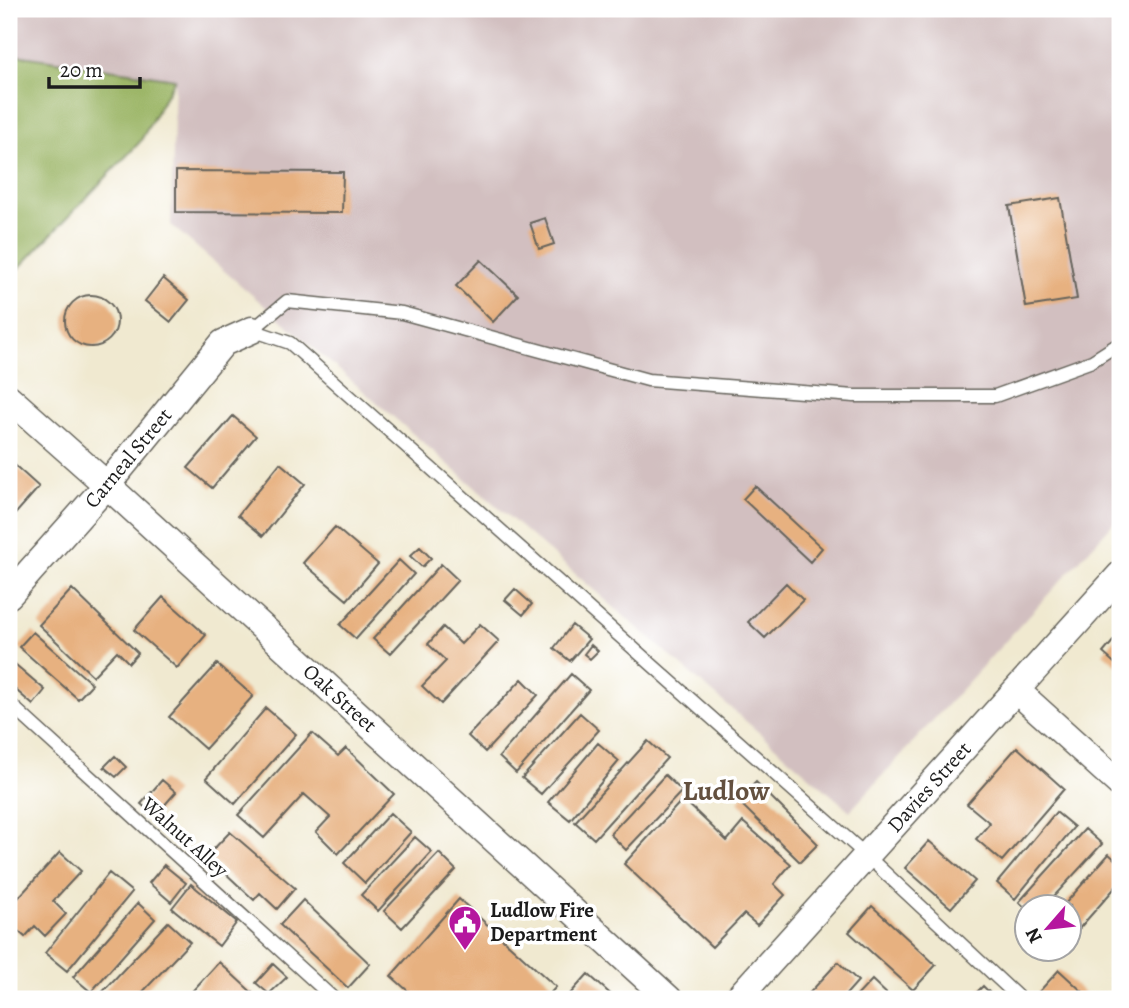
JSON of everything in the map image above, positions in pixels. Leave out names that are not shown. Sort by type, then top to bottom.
[{"type":"street","name":"Carneal Street","points":[[9,594],[107,485],[223,343],[252,330]]},
{"type":"street","name":"Oak Street","points":[[9,398],[669,999]]},
{"type":"street","name":"Davies Street","points":[[737,999],[1120,575]]},
{"type":"street","points":[[1017,691],[1120,784]]},
{"type":"lane","points":[[252,330],[287,301],[402,313],[648,380],[855,396],[995,396],[1092,361],[1120,343]]},
{"type":"lane","points":[[252,330],[290,343],[867,856],[1016,995]]},
{"type":"lane","name":"Walnut Alley","points":[[9,703],[334,999]]},
{"type":"shaded area","points":[[9,9],[1120,9],[1120,516],[850,811],[171,225],[175,79],[9,54]]},
{"type":"green space","points":[[9,54],[175,79],[140,142],[20,267],[9,275]]},
{"type":"building","points":[[176,171],[343,172],[342,213],[176,212]]},
{"type":"building","points":[[1060,198],[1077,299],[1026,307],[1009,206]]},
{"type":"building","points":[[545,218],[554,244],[539,249],[530,223]]},
{"type":"building","points":[[481,260],[518,295],[493,322],[456,286]]},
{"type":"building","points":[[163,278],[189,300],[171,322],[145,301]]},
{"type":"building","points":[[91,295],[101,297],[109,303],[115,311],[115,331],[109,339],[101,345],[91,347],[81,345],[73,339],[67,331],[65,321],[67,311],[73,303],[81,297]]},
{"type":"building","points":[[233,416],[256,436],[212,488],[188,468]]},
{"type":"building","points":[[9,460],[39,487],[9,521]]},
{"type":"building","points":[[280,463],[305,484],[263,536],[238,515]]},
{"type":"building","points":[[755,486],[822,548],[810,562],[743,499]]},
{"type":"building","points":[[335,527],[378,564],[347,600],[303,563]]},
{"type":"building","points":[[420,547],[431,558],[422,567],[410,556]]},
{"type":"building","points":[[399,560],[414,574],[356,639],[340,625]]},
{"type":"building","points":[[441,564],[458,580],[390,654],[373,639]]},
{"type":"building","points":[[786,583],[803,600],[765,638],[748,622]]},
{"type":"building","points":[[72,589],[138,653],[129,663],[117,651],[93,676],[39,625]]},
{"type":"building","points":[[515,589],[532,604],[523,615],[505,600]]},
{"type":"building","points":[[163,597],[206,635],[177,668],[134,630]]},
{"type":"building","points":[[480,624],[499,641],[441,704],[422,686],[446,661],[428,644],[443,627],[461,644]]},
{"type":"building","points":[[572,625],[589,639],[570,661],[554,648]]},
{"type":"building","points":[[33,632],[92,684],[78,699],[19,647]]},
{"type":"building","points":[[1120,633],[1120,668],[1103,653]]},
{"type":"building","points":[[591,645],[598,651],[590,659],[584,654]]},
{"type":"building","points":[[9,659],[45,690],[33,705],[9,684]]},
{"type":"building","points":[[217,664],[253,696],[205,749],[169,717]]},
{"type":"building","points":[[571,674],[589,690],[516,773],[499,757]]},
{"type":"building","points":[[522,679],[538,695],[485,752],[468,736]]},
{"type":"building","points":[[266,708],[296,734],[235,804],[206,778]]},
{"type":"building","points":[[580,713],[599,730],[541,794],[522,778]]},
{"type":"building","points":[[312,733],[338,756],[346,748],[394,794],[338,854],[316,832],[330,817],[304,794],[264,838],[238,815]]},
{"type":"building","points":[[648,741],[667,758],[594,839],[575,822]]},
{"type":"building","points":[[598,743],[619,761],[570,820],[548,802]]},
{"type":"building","points":[[1017,747],[1064,789],[1002,861],[976,839],[990,823],[967,804]]},
{"type":"building","points":[[115,756],[126,767],[116,777],[104,767]]},
{"type":"building","points":[[665,775],[682,791],[626,850],[610,834]]},
{"type":"building","points":[[162,780],[176,792],[155,816],[141,804]]},
{"type":"building","points":[[756,782],[818,844],[800,862],[738,801]]},
{"type":"building","points":[[683,799],[727,841],[743,822],[791,864],[774,884],[785,895],[757,925],[744,914],[712,947],[624,864]]},
{"type":"building","points":[[1056,812],[1074,827],[1021,892],[1014,892],[1014,898],[997,883]]},
{"type":"building","points":[[390,813],[411,832],[365,883],[344,863]]},
{"type":"building","points":[[1085,829],[1102,844],[1058,892],[1028,892]]},
{"type":"building","points":[[230,832],[295,888],[277,909],[260,893],[254,900],[207,856]]},
{"type":"building","points":[[415,837],[432,852],[378,911],[361,895]]},
{"type":"building","points":[[929,841],[975,881],[951,908],[905,868]]},
{"type":"building","points":[[60,852],[81,871],[53,901],[66,914],[45,936],[35,926],[25,937],[9,923],[9,908]]},
{"type":"building","points":[[439,853],[456,870],[402,928],[384,911]]},
{"type":"building","points":[[1109,854],[1120,864],[1120,882],[1084,923],[1084,892],[1075,892]]},
{"type":"building","points":[[164,865],[186,883],[171,902],[149,883]]},
{"type":"building","points":[[109,873],[132,892],[67,971],[45,953]]},
{"type":"building","points":[[191,884],[237,922],[219,946],[172,908]]},
{"type":"building","name":"Ludlow Fire Department","points":[[459,899],[556,987],[545,999],[417,999],[391,976]]},
{"type":"building","points":[[303,900],[370,964],[348,988],[280,925]]},
{"type":"building","points":[[138,903],[155,919],[91,992],[73,977]]},
{"type":"building","points":[[872,906],[936,965],[913,990],[849,932]]},
{"type":"building","points":[[168,922],[190,942],[136,999],[96,999]]},
{"type":"building","points":[[219,962],[259,999],[185,999]]},
{"type":"building","points":[[838,962],[858,981],[842,999],[804,999]]},
{"type":"building","points":[[273,964],[287,977],[269,994],[256,983]]},
{"type":"building","points":[[1059,970],[1085,994],[1080,999],[1043,999],[1037,994]]},
{"type":"building","points":[[588,974],[616,999],[576,999],[570,994]]},
{"type":"building","points":[[872,980],[892,999],[854,999]]},
{"type":"building","points":[[983,986],[996,999],[970,999]]},
{"type":"place","name":"Ludlow Fire Department","points":[[465,952]]},
{"type":"district","name":"Ludlow","points":[[726,791]]}]
